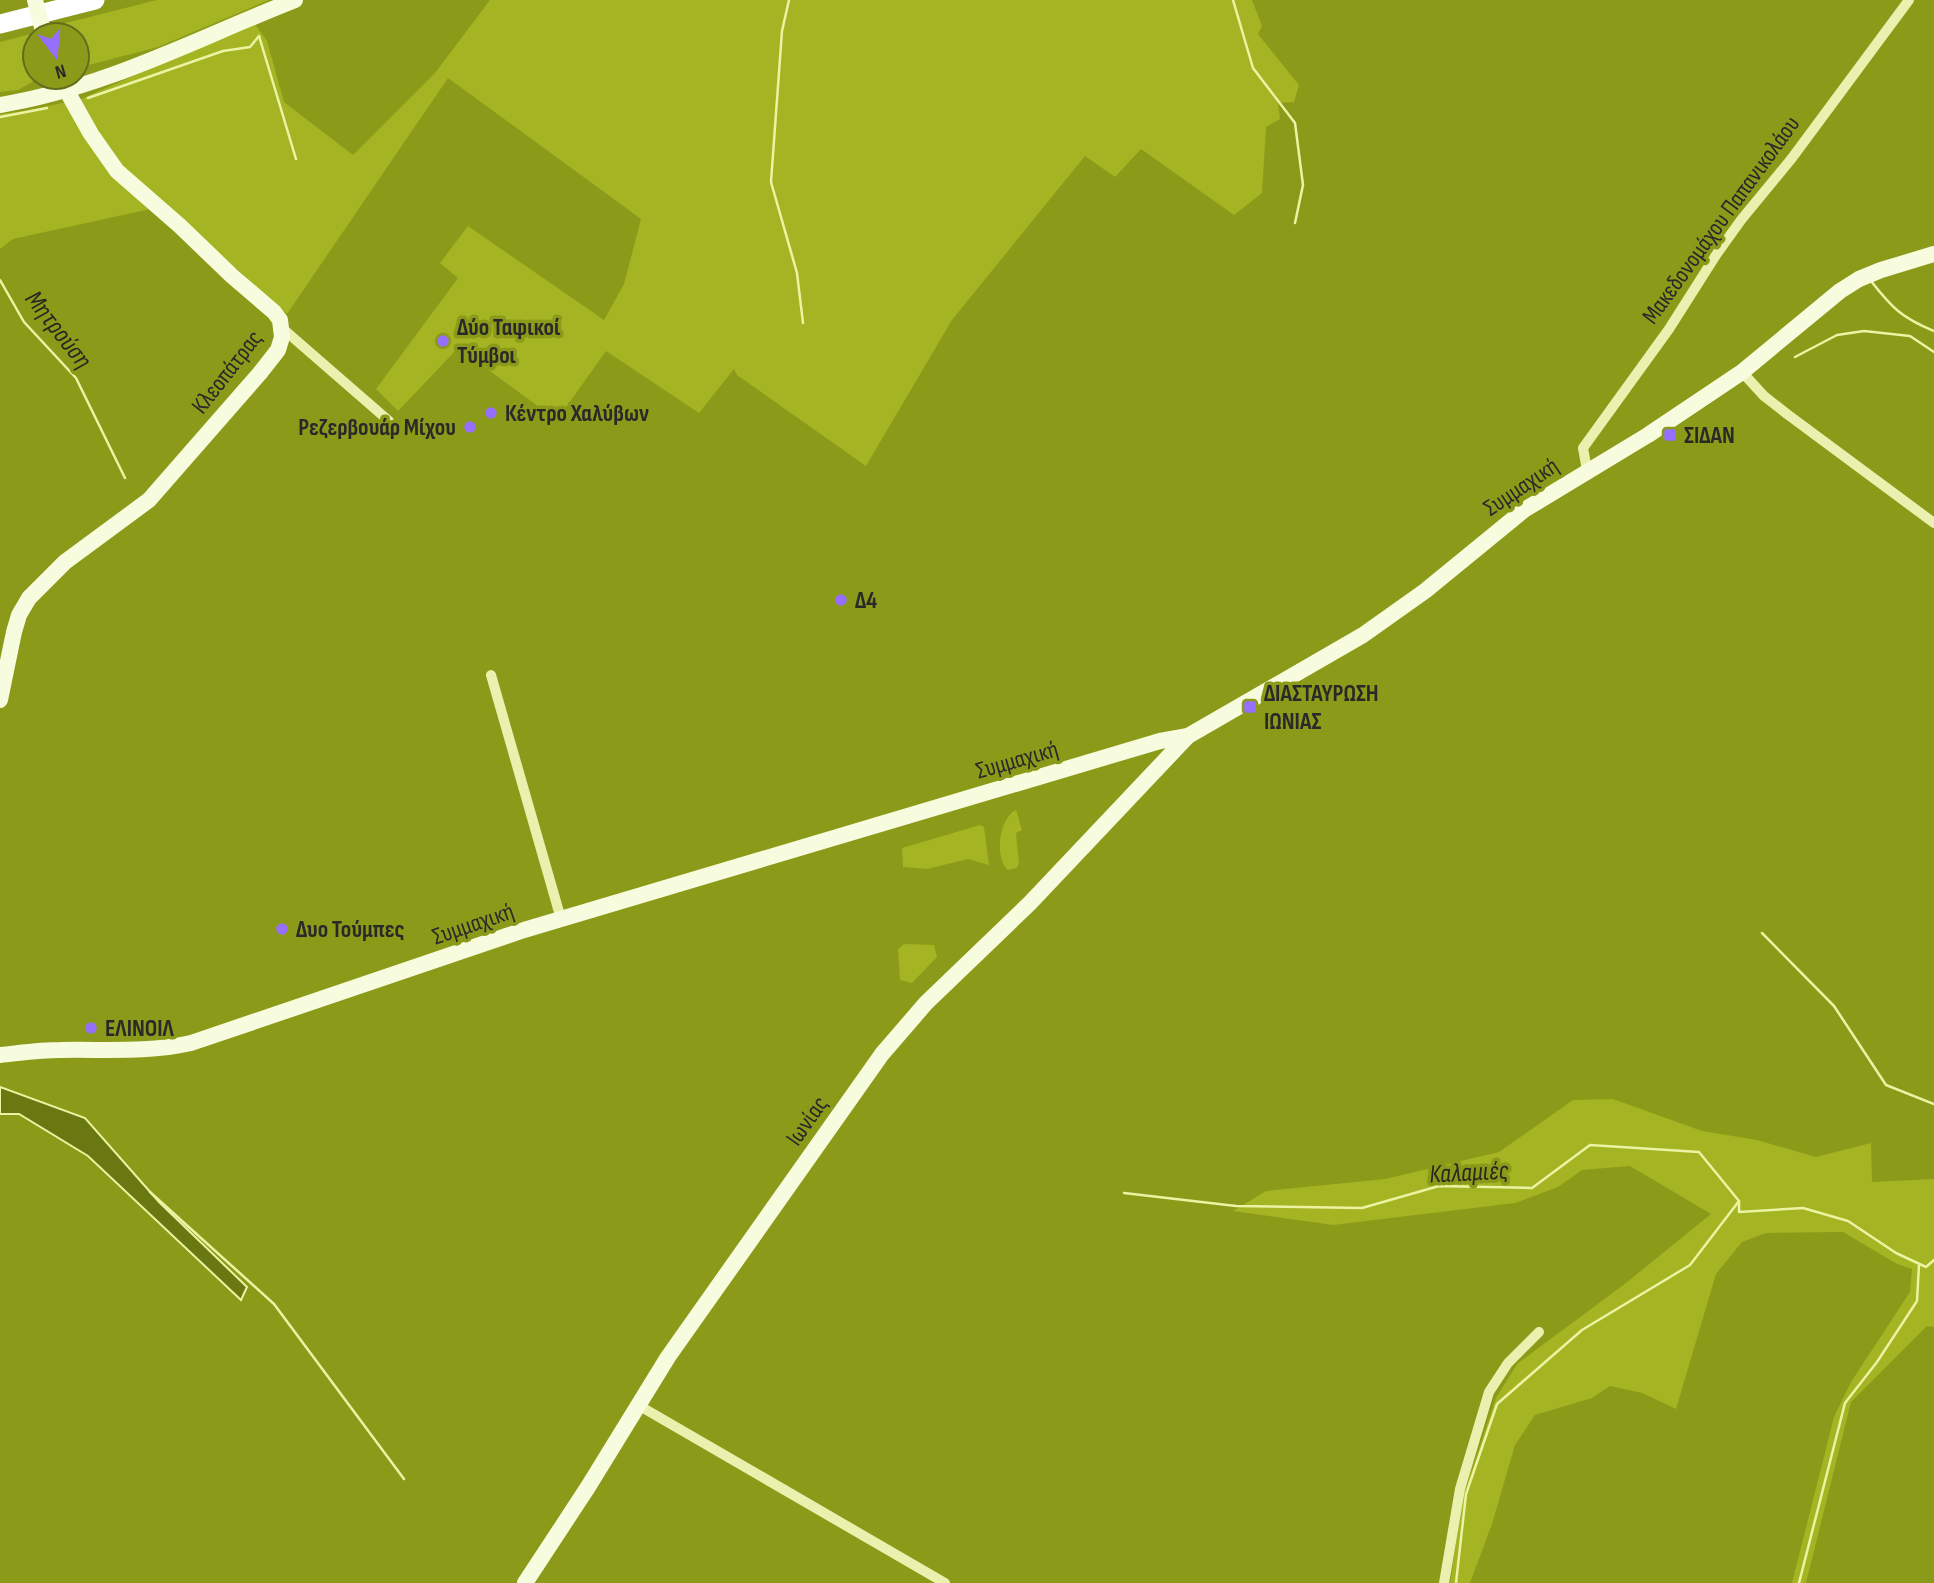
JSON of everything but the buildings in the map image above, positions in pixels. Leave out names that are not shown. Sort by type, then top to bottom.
[{"type":"highway","points":[[0,24],[94,0]]},
{"type":"street","points":[[35,0],[40,21]]},
{"type":"street","points":[[91,77],[138,66],[295,0]]},
{"type":"street","name":"Μακεδονομάχου Παπανικολάου","points":[[1587,470],[1583,448],[1669,329],[1741,220],[1792,158],[1909,0]]},
{"type":"street","points":[[0,105],[42,91]]},
{"type":"street","name":"Κλεοπάτρας","points":[[0,701],[16,623],[29,598],[65,562],[141,508],[157,492],[269,362],[281,342],[282,328],[274,312],[117,171],[91,134],[67,91]]},
{"type":"street","name":"Συμμαχική","points":[[0,1055],[43,1051],[133,1051],[184,1045],[561,919],[1160,741],[1188,736],[1363,635],[1425,591],[1512,518],[1648,435],[1742,372],[1819,306],[1859,279],[1934,254]]},
{"type":"street","points":[[282,328],[389,421]]},
{"type":"street","points":[[1742,372],[1764,396],[1934,523]]},
{"type":"street","points":[[491,675],[561,919]]},
{"type":"street","name":"Ιωνίας","points":[[525,1583],[668,1357],[882,1054],[926,1003],[1014,919],[1188,736]]},
{"type":"street","points":[[1160,741],[1167,758]]},
{"type":"street","points":[[1444,1583],[1460,1489],[1489,1392],[1508,1363],[1539,1332]]},
{"type":"street","points":[[638,1405],[945,1583]]},
{"type":"shaded area","points":[[157,0],[269,0],[158,47],[91,64],[91,21],[74,21]]},
{"type":"shaded area","points":[[490,0],[1252,0],[1262,26],[1258,34],[1299,85],[1294,102],[1278,103],[1280,119],[1266,127],[1262,193],[1234,215],[1141,149],[1115,177],[1085,156],[952,320],[866,466],[737,375],[734,369],[699,413],[606,351],[557,420],[458,348],[398,411],[376,389],[458,278],[440,263],[468,226],[604,320],[624,284],[641,219],[448,78],[287,314],[163,203],[146,210],[13,239],[0,249],[0,114],[81,99],[254,23],[267,41],[284,102],[353,155],[435,73]]},
{"type":"shaded area","points":[[21,37],[21,88],[18,90],[0,92],[0,42]]},
{"type":"shaded area","points":[[1016,810],[1022,830],[1016,833],[1019,863],[1017,868],[1008,870],[1001,857],[1000,838],[1010,814]]},
{"type":"shaded area","points":[[980,825],[984,827],[989,865],[968,859],[927,869],[903,867],[902,848]]},
{"type":"shaded area","points":[[904,944],[934,945],[937,957],[912,983],[900,980],[898,949]]},
{"type":"shaded area","points":[[0,1087],[85,1118],[159,1202],[247,1287],[241,1300],[88,1156],[19,1114],[0,1114]]},
{"type":"shaded area","points":[[1613,1099],[1702,1131],[1757,1140],[1816,1157],[1871,1143],[1872,1182],[1934,1179],[1934,1327],[1927,1326],[1851,1402],[1806,1583],[1792,1583],[1834,1417],[1851,1382],[1910,1292],[1912,1269],[1897,1264],[1843,1232],[1766,1233],[1742,1242],[1716,1274],[1676,1409],[1642,1393],[1610,1386],[1592,1398],[1535,1415],[1515,1445],[1492,1524],[1470,1583],[1450,1583],[1463,1496],[1496,1398],[1517,1364],[1626,1283],[1711,1214],[1630,1166],[1582,1170],[1558,1187],[1515,1203],[1333,1225],[1233,1211],[1266,1191],[1385,1179],[1499,1152],[1573,1100]]},
{"type":"waterway","points":[[789,0],[782,31],[771,182],[797,273],[803,323]]},
{"type":"waterway","points":[[1233,0],[1253,68],[1295,123],[1303,185],[1295,223]]},
{"type":"waterway","points":[[259,36],[296,159]]},
{"type":"waterway","points":[[88,98],[223,51],[250,47],[259,36]]},
{"type":"waterway","points":[[0,117],[47,108]]},
{"type":"waterway","name":"Μητρούση","points":[[0,280],[24,322],[76,378],[125,478]]},
{"type":"waterway","points":[[1871,281],[1898,311],[1934,331]]},
{"type":"waterway","points":[[1795,357],[1837,335],[1864,331],[1910,336],[1934,352]]},
{"type":"waterway","points":[[1762,933],[1834,1006],[1886,1085],[1934,1104]]},
{"type":"waterway","name":"Καλαμιές","points":[[1124,1193],[1236,1206],[1362,1208],[1439,1186],[1532,1188],[1590,1145],[1699,1152],[1739,1201],[1739,1212],[1803,1208],[1848,1221],[1896,1253],[1926,1267],[1934,1260]]},
{"type":"waterway","points":[[150,1192],[274,1304],[404,1479]]},
{"type":"waterway","name":"Καλαμιές","points":[[1456,1583],[1466,1494],[1497,1404],[1582,1330],[1690,1265],[1739,1201]]},
{"type":"waterway","points":[[1799,1583],[1845,1403],[1877,1362],[1917,1301],[1919,1265]]},
{"type":"place","name":"Δύο Ταφικοί Τύμβοι","points":[[443,341]]},
{"type":"place","name":"Κέντρο Χαλύβων","points":[[491,413]]},
{"type":"place","name":"Ρεζερβουάρ Μίχου","points":[[470,427]]},
{"type":"place","name":"ΣΙΔΑΝ","points":[[1670,435]]},
{"type":"place","name":"Δ4","points":[[841,600]]},
{"type":"place","name":"ΔΙΑΣΤΑΥΡΩΣΗ ΙΩΝΙΑΣ","points":[[1250,707]]},
{"type":"place","name":"Δυο Τούμπες","points":[[282,929]]},
{"type":"place","name":"ΕΛΙΝΟΙΛ","points":[[91,1028]]}]
